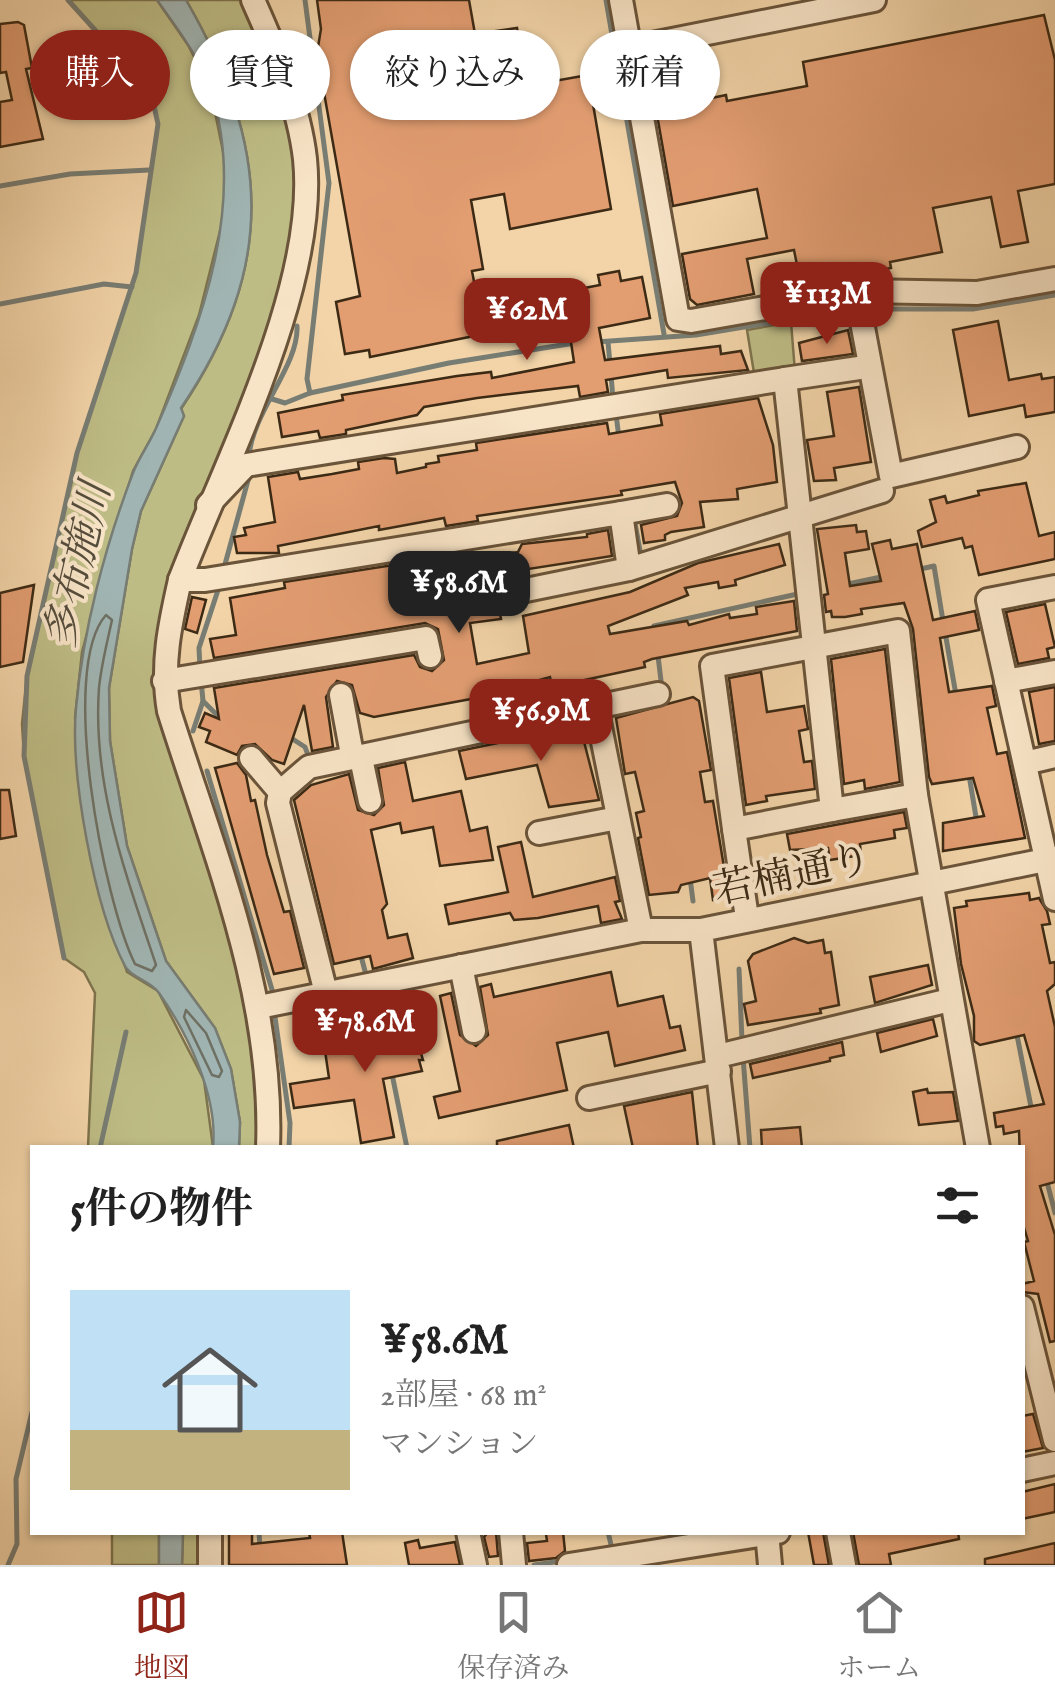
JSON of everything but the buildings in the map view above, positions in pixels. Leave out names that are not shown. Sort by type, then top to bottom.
[{"type":"street","points":[[253,0],[291,100],[305,158],[306,226],[294,285],[180,580],[169,629],[164,681],[169,710],[242,931],[259,1007],[270,1111],[268,1145]]},
{"type":"street","points":[[621,0],[628,30]]},
{"type":"street","points":[[720,31],[874,0]]},
{"type":"street","points":[[644,120],[678,319],[691,322],[977,293],[1055,278]]},
{"type":"street","points":[[862,304],[891,476],[1017,447]]},
{"type":"street","points":[[208,506],[250,464],[859,368]]},
{"type":"street","points":[[786,379],[832,810]]},
{"type":"street","points":[[521,591],[638,567],[882,490]]},
{"type":"street","points":[[180,580],[222,577],[667,505]]},
{"type":"street","points":[[628,511],[638,567]]},
{"type":"street","points":[[1055,587],[988,600],[1050,859],[1055,899]]},
{"type":"street","points":[[747,918],[712,666],[898,630],[928,883],[977,1145]]},
{"type":"street","points":[[164,681],[426,638],[430,656]]},
{"type":"street","points":[[1006,681],[1055,672]]},
{"type":"street","points":[[326,993],[278,803],[280,792],[313,766],[658,694]]},
{"type":"street","points":[[341,695],[351,749],[370,801]]},
{"type":"street","points":[[596,707],[641,930]]},
{"type":"street","points":[[1025,763],[1055,756]]},
{"type":"street","points":[[250,758],[280,792]]},
{"type":"street","points":[[734,829],[916,795]]},
{"type":"street","points":[[539,833],[618,818]]},
{"type":"street","name":"若楠通り","points":[[727,1145],[730,1057],[701,930],[1050,859]]},
{"type":"street","points":[[259,1007],[641,930],[701,930]]},
{"type":"street","points":[[461,966],[474,1031]]},
{"type":"street","points":[[590,1098],[950,1000]]},
{"type":"street","points":[[1025,1319],[1055,1440]]},
{"type":"street","points":[[1025,1469],[1055,1463]]},
{"type":"street","points":[[210,1535],[210,1565]]},
{"type":"street","points":[[469,1535],[475,1565]]},
{"type":"street","points":[[510,1535],[514,1564]]},
{"type":"street","points":[[569,1565],[654,1559],[766,1535]]},
{"type":"street","points":[[770,1565],[771,1535]]},
{"type":"street","points":[[839,1535],[844,1565]]},
{"type":"shaded area","points":[[68,0],[157,0],[190,49],[190,120],[217,120],[226,166],[224,215],[199,315],[156,429],[133,471],[82,652],[75,718],[90,855],[101,897],[127,972],[158,991],[204,1080],[213,1145],[88,1145],[95,993],[84,972],[64,958],[24,756],[22,724],[27,676],[77,453],[136,273],[157,120],[170,120],[170,30],[95,30]]},
{"type":"shaded area","points":[[186,0],[244,0],[254,30],[202,30]]},
{"type":"shaded area","points":[[238,120],[286,120],[296,157],[297,233],[271,331],[208,485],[160,647],[253,1011],[262,1145],[239,1145],[240,1122],[231,1069],[215,1028],[166,961],[127,846],[110,741],[109,688],[141,511],[184,416],[181,409],[213,356],[235,305],[247,255],[251,205],[247,156]]},
{"type":"shaded area","points":[[791,322],[795,372],[755,379],[747,330]]},
{"type":"shaded area","points":[[112,1535],[159,1535],[159,1565],[112,1565]]},
{"type":"shaded area","points":[[183,1535],[203,1535],[202,1565],[182,1565]]},
{"type":"water","points":[[157,0],[186,0],[202,30],[190,30],[190,48]]},
{"type":"water","points":[[218,120],[238,120],[247,156],[251,205],[247,255],[235,304],[213,355],[181,408],[184,416],[141,511],[109,688],[110,741],[127,846],[166,961],[215,1028],[231,1069],[240,1122],[239,1145],[213,1145],[211,1107],[190,1046],[159,993],[128,970],[114,941],[87,840],[75,736],[84,649],[113,530],[133,473],[189,346],[214,262],[222,219]]},
{"type":"water","points":[[159,1535],[183,1535],[182,1565],[159,1565]]},
{"type":"waterway","name":"多布施川","points":[[64,958],[24,756],[27,676],[77,453],[136,273],[158,124],[152,97],[140,73],[114,51],[68,0]]},
{"type":"waterway","points":[[305,0],[329,183],[307,379],[310,393],[449,363],[575,343]]},
{"type":"waterway","points":[[606,0],[664,334]]},
{"type":"waterway","points":[[0,186],[70,174],[149,170]]},
{"type":"waterway","points":[[0,304],[104,284],[132,287]]},
{"type":"waterway","points":[[868,309],[973,309],[1055,295]]},
{"type":"waterway","points":[[596,342],[696,335],[852,309]]},
{"type":"waterway","points":[[249,457],[258,423],[291,357],[297,326]]},
{"type":"waterway","points":[[608,342],[610,364]]},
{"type":"waterway","points":[[611,375],[613,399]]},
{"type":"waterway","points":[[272,399],[285,403],[310,393]]},
{"type":"waterway","points":[[616,414],[619,438]]},
{"type":"waterway","points":[[224,568],[250,473]]},
{"type":"waterway","points":[[634,518],[641,556]]},
{"type":"waterway","points":[[916,570],[934,566],[943,621]]},
{"type":"waterway","points":[[848,584],[886,576]]},
{"type":"waterway","points":[[200,669],[199,648],[220,584]]},
{"type":"waterway","points":[[654,626],[802,593]]},
{"type":"waterway","points":[[945,632],[956,695]]},
{"type":"waterway","points":[[658,656],[662,689]]},
{"type":"waterway","points":[[193,731],[203,701],[201,680]]},
{"type":"waterway","points":[[203,701],[222,720]]},
{"type":"waterway","points":[[291,738],[305,747],[309,758]]},
{"type":"waterway","points":[[207,771],[273,993]]},
{"type":"waterway","points":[[969,775],[977,823]]},
{"type":"waterway","points":[[690,878],[693,901]]},
{"type":"waterway","points":[[360,952],[366,975]]},
{"type":"waterway","points":[[739,969],[742,1041]]},
{"type":"waterway","points":[[373,994],[385,1039]]},
{"type":"waterway","points":[[275,1017],[290,1123],[289,1145]]},
{"type":"waterway","points":[[1016,1030],[1032,1112]]},
{"type":"waterway","points":[[101,1145],[126,1032]]},
{"type":"waterway","points":[[743,1057],[750,1145]]},
{"type":"waterway","points":[[392,1074],[406,1145]]},
{"type":"waterway","points":[[1047,1182],[1055,1213]]},
{"type":"waterway","points":[[8,1565],[17,1544],[16,1479],[30,1420]]},
{"type":"waterway","points":[[259,1535],[260,1549]]},
{"type":"waterway","points":[[609,1535],[612,1549]]},
{"type":"waterway","points":[[534,1565],[561,1561]]}]
